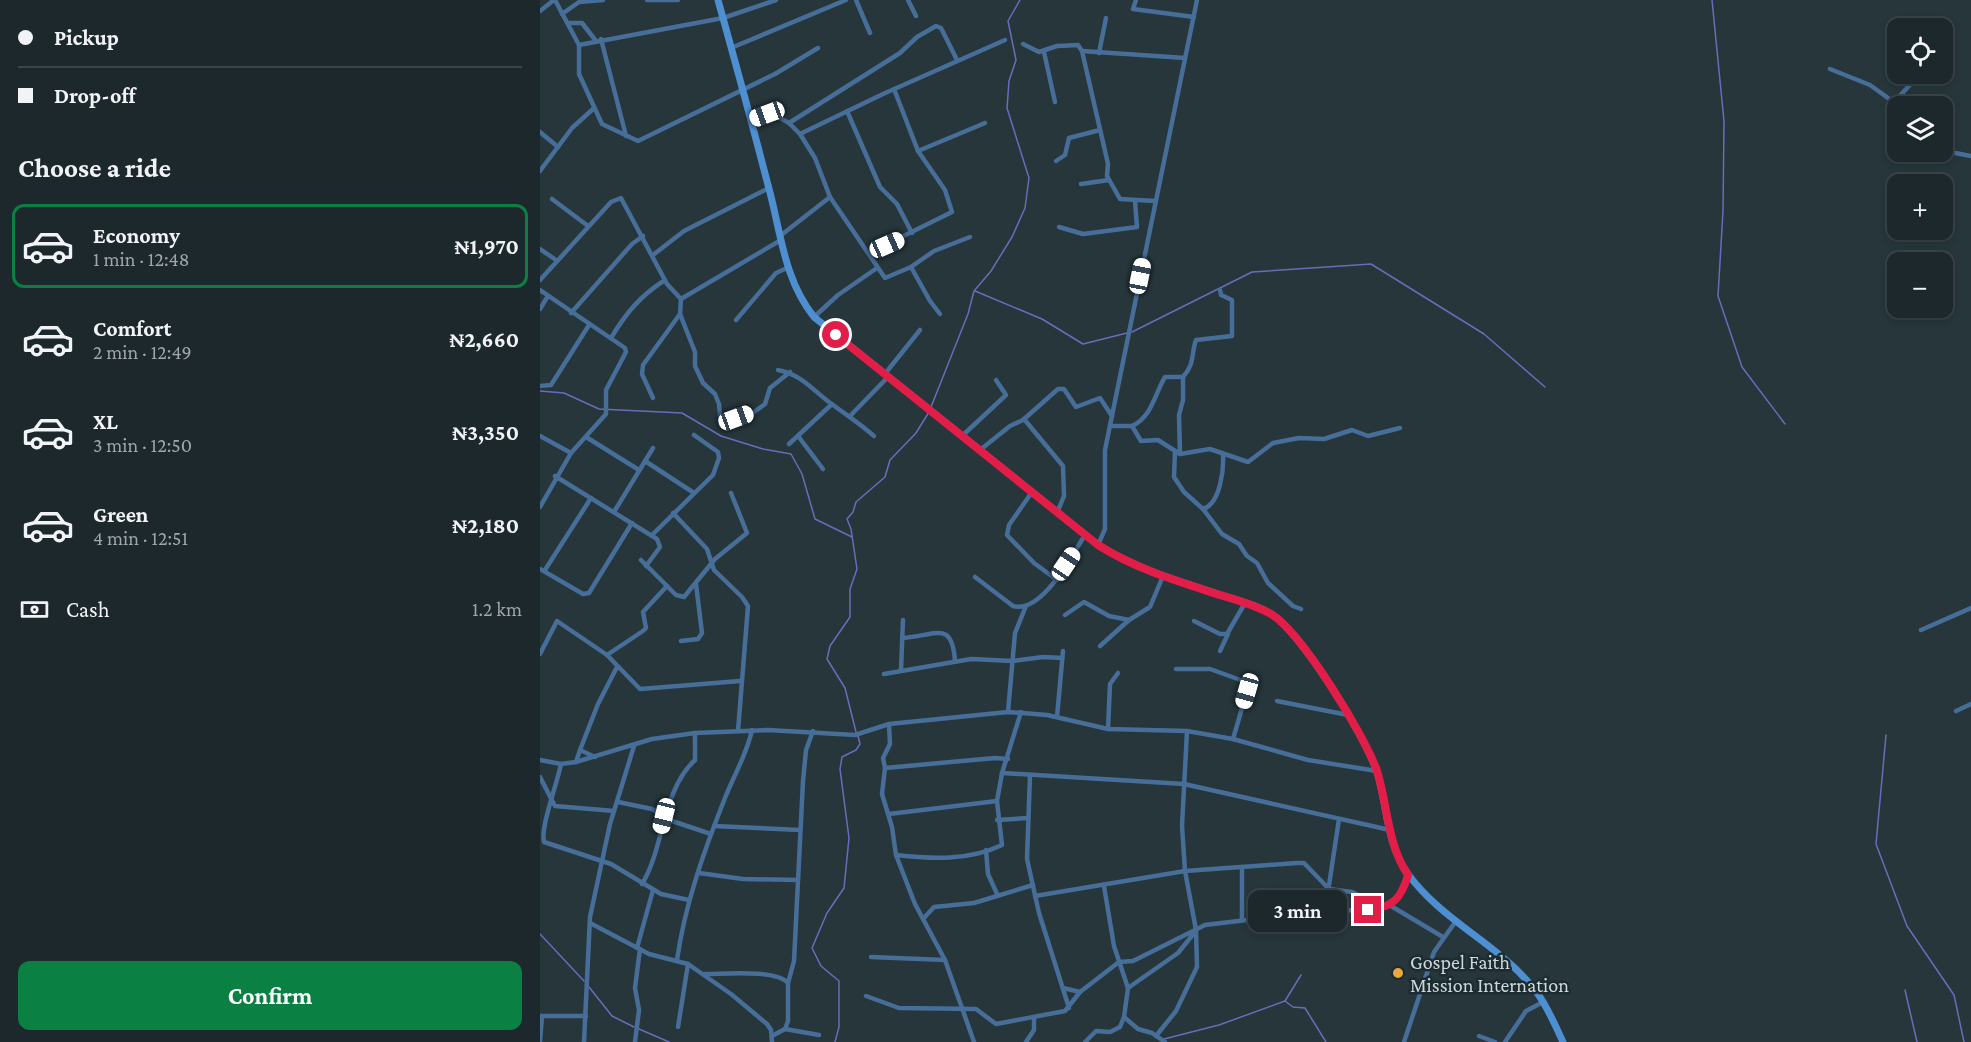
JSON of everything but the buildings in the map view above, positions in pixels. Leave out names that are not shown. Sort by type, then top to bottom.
[{"type":"main road","points":[[718,0],[769,188],[787,268],[799,297],[814,317],[1098,545],[1127,563],[1245,603],[1271,614],[1283,624],[1348,715],[1377,771],[1390,831],[1399,858],[1408,875],[1456,921],[1519,973],[1543,1002],[1563,1042]]},
{"type":"street","points":[[540,10],[555,0],[568,23],[579,45],[578,70],[593,109],[606,128],[639,141],[743,90],[818,48]]},
{"type":"street","points":[[562,14],[579,2],[603,0]]},
{"type":"street","points":[[647,0],[678,0]]},
{"type":"street","points":[[579,45],[723,18],[776,0]]},
{"type":"street","points":[[731,48],[846,0]]},
{"type":"street","points":[[856,0],[870,33]]},
{"type":"street","points":[[908,0],[916,15]]},
{"type":"street","points":[[1136,0],[1133,9],[1142,12],[1163,11],[1194,17]]},
{"type":"street","points":[[1098,545],[1105,529],[1103,462],[1197,0]]},
{"type":"street","points":[[1099,52],[1106,18]]},
{"type":"street","points":[[568,23],[582,23],[598,40],[626,136]]},
{"type":"street","points":[[789,123],[900,53],[917,36],[936,26],[941,28],[957,60]]},
{"type":"street","points":[[800,134],[957,60],[1005,40]]},
{"type":"street","points":[[1023,44],[1035,51],[1044,52],[1073,44],[1078,45],[1082,51],[1109,180],[1120,199],[1155,201]]},
{"type":"street","points":[[1082,51],[1185,58]]},
{"type":"street","points":[[1044,52],[1055,102]]},
{"type":"street","points":[[1830,69],[1870,85],[1887,96]]},
{"type":"street","points":[[1900,96],[1911,84]]},
{"type":"street","points":[[869,253],[952,212],[945,190],[918,151],[894,89]]},
{"type":"street","points":[[540,171],[575,124],[593,109]]},
{"type":"street","points":[[847,111],[880,187],[897,204],[912,233]]},
{"type":"street","points":[[751,120],[772,114],[789,123],[800,134],[815,158],[830,197],[883,277],[888,278],[911,267],[934,251],[970,237]]},
{"type":"street","points":[[918,151],[985,123]]},
{"type":"street","points":[[1056,161],[1065,155],[1069,138],[1100,130]]},
{"type":"street","points":[[540,132],[558,147]]},
{"type":"street","points":[[1953,153],[1971,156]]},
{"type":"street","points":[[1081,184],[1109,180]]},
{"type":"street","points":[[653,255],[690,228],[769,188]]},
{"type":"street","points":[[681,299],[781,238],[830,197]]},
{"type":"street","points":[[540,280],[611,202],[621,198],[665,280],[681,299],[680,314],[695,352],[695,366],[719,404],[721,425],[754,412],[765,404],[770,388],[790,372]]},
{"type":"street","points":[[552,199],[588,226]]},
{"type":"street","points":[[1059,227],[1083,234],[1137,227],[1135,201]]},
{"type":"street","points":[[571,313],[632,244],[643,236]]},
{"type":"street","points":[[540,249],[556,260]]},
{"type":"street","points":[[911,267],[930,302],[940,314]]},
{"type":"street","points":[[736,320],[776,273],[787,268]]},
{"type":"street","points":[[814,317],[838,295],[877,268]]},
{"type":"street","points":[[611,338],[632,306],[644,293],[665,280]]},
{"type":"street","points":[[540,290],[625,348],[626,356],[606,390],[606,414],[571,453],[542,493],[540,507]]},
{"type":"street","points":[[1220,290],[1221,295],[1232,300],[1232,336],[1196,340],[1194,361],[1183,377],[1183,400],[1179,415],[1178,453],[1174,477],[1222,534],[1239,544],[1247,556],[1257,563],[1268,583],[1293,606],[1301,609]]},
{"type":"street","points":[[540,309],[548,296]]},
{"type":"street","points":[[653,398],[642,374],[643,365],[680,314]]},
{"type":"street","points":[[540,386],[551,385],[589,325]]},
{"type":"street","points":[[851,415],[886,377],[920,330]]},
{"type":"street","points":[[778,370],[790,372],[812,385],[832,404],[851,415],[874,436]]},
{"type":"street","points":[[1110,426],[1132,426],[1138,423],[1152,405],[1165,377],[1183,377]]},
{"type":"street","points":[[962,436],[1006,395],[996,380]]},
{"type":"street","points":[[980,450],[1060,388],[1076,407],[1100,398],[1112,416]]},
{"type":"street","points":[[789,444],[832,404]]},
{"type":"street","points":[[1024,418],[1063,466],[1064,496],[1057,513]]},
{"type":"street","points":[[1132,426],[1141,441],[1158,440],[1178,453],[1210,449],[1248,462],[1273,443],[1299,438],[1324,439],[1352,430],[1368,436],[1400,428]]},
{"type":"street","points":[[652,536],[713,475],[719,458],[718,452],[694,435]]},
{"type":"street","points":[[540,436],[571,453]]},
{"type":"street","points":[[798,436],[823,469]]},
{"type":"street","points":[[586,437],[639,470]]},
{"type":"street","points":[[614,512],[653,448]]},
{"type":"street","points":[[1203,509],[1209,506],[1217,494],[1224,468],[1223,454]]},
{"type":"street","points":[[645,461],[694,493]]},
{"type":"street","points":[[555,476],[652,536],[660,547],[646,566]]},
{"type":"street","points":[[1032,492],[1009,525],[1007,535],[1034,563],[1057,580]]},
{"type":"street","points":[[641,560],[681,598],[696,584],[723,551],[747,533],[731,493]]},
{"type":"street","points":[[591,498],[543,570],[583,594],[589,593],[632,523]]},
{"type":"street","points":[[673,513],[707,549],[712,566],[748,606],[748,623],[740,681],[738,731]]},
{"type":"street","points":[[975,577],[1013,606],[1034,602],[1057,580],[1085,535]]},
{"type":"street","points":[[1100,646],[1129,620],[1150,607],[1163,576]]},
{"type":"street","points":[[681,640],[698,639],[702,633],[696,584]]},
{"type":"street","points":[[607,655],[643,632],[646,628],[643,612],[667,586]]},
{"type":"street","points":[[1065,615],[1084,602],[1108,616],[1129,620]]},
{"type":"street","points":[[1220,651],[1245,603]]},
{"type":"street","points":[[1008,712],[1015,633],[1026,605]]},
{"type":"street","points":[[1921,630],[1971,608]]},
{"type":"street","points":[[901,670],[903,620]]},
{"type":"street","points":[[540,654],[557,621],[607,655],[617,667],[644,690],[688,684],[740,681]]},
{"type":"street","points":[[1194,621],[1224,635],[1230,632]]},
{"type":"street","points":[[902,638],[940,633],[949,635],[953,640],[955,661]]},
{"type":"street","points":[[1057,717],[1063,651]]},
{"type":"street","points":[[884,674],[955,661],[986,658],[1013,661],[1055,656],[1062,658]]},
{"type":"street","points":[[576,762],[598,704],[617,667]]},
{"type":"street","points":[[1176,669],[1210,669],[1246,682],[1247,691],[1233,740]]},
{"type":"street","points":[[1108,729],[1110,684],[1118,673]]},
{"type":"street","points":[[1277,701],[1348,715]]},
{"type":"street","points":[[1956,711],[1971,704]]},
{"type":"street","points":[[896,855],[931,860],[1002,845],[997,820],[997,801],[1002,773],[1021,712]]},
{"type":"street","points":[[540,760],[561,764],[576,762],[665,736],[694,733],[752,730],[813,731],[857,735],[889,724],[1021,712],[1057,717],[1108,729],[1187,731],[1233,740],[1298,758],[1377,771]]},
{"type":"street","points":[[889,724],[890,744],[883,758],[885,768],[882,794],[889,814],[896,855],[923,919],[945,960],[974,1042]]},
{"type":"street","points":[[677,960],[689,900],[714,826],[749,746],[752,730]]},
{"type":"street","points":[[785,1029],[788,1021],[788,983],[794,961],[806,750],[813,731]]},
{"type":"street","points":[[1156,1036],[1176,1011],[1197,966],[1196,930],[1185,871],[1182,826],[1187,731]]},
{"type":"street","points":[[642,884],[653,861],[664,816],[686,767],[695,760],[694,733]]},
{"type":"street","points":[[584,1042],[590,923],[614,811],[634,746]]},
{"type":"street","points":[[580,750],[595,757]]},
{"type":"street","points":[[885,768],[995,758],[1008,759]]},
{"type":"street","points":[[561,764],[542,838],[544,842],[603,862],[669,897],[689,900]]},
{"type":"street","points":[[1002,773],[1184,784],[1390,831]]},
{"type":"street","points":[[1030,776],[1026,852],[1035,896],[1069,1008]]},
{"type":"street","points":[[540,777],[555,806],[614,811]]},
{"type":"street","points":[[889,814],[997,801]]},
{"type":"street","points":[[618,802],[652,809],[711,834]]},
{"type":"street","points":[[997,820],[1028,818]]},
{"type":"street","points":[[1326,912],[1339,819]]},
{"type":"street","points":[[714,826],[800,830]]},
{"type":"street","points":[[986,850],[988,874],[998,896]]},
{"type":"street","points":[[1035,896],[1185,871],[1304,863],[1329,889],[1352,892],[1383,908]]},
{"type":"street","points":[[1242,867],[1242,919]]},
{"type":"street","points":[[699,873],[742,879],[797,880]]},
{"type":"street","points":[[866,996],[899,1008],[963,1008],[982,1011],[996,1024],[1034,1017],[1069,1008],[1080,992],[1119,962],[1133,961],[1205,925],[1242,919],[1383,908],[1391,906],[1403,893],[1408,875]]},
{"type":"street","points":[[923,919],[934,907],[974,903],[1033,885]]},
{"type":"street","points":[[1085,1042],[1096,1031],[1110,1032],[1120,1027],[1124,1017],[1128,988],[1119,962],[1104,886]]},
{"type":"street","points":[[634,1042],[639,1010],[636,988],[638,949],[653,890]]},
{"type":"street","points":[[1391,906],[1443,937]]},
{"type":"street","points":[[1404,1042],[1429,965],[1443,937],[1456,921]]},
{"type":"street","points":[[590,923],[638,949],[688,964],[704,974],[767,1024],[772,1042]]},
{"type":"street","points":[[1128,988],[1178,953],[1196,930]]},
{"type":"street","points":[[871,957],[945,960]]},
{"type":"street","points":[[678,1027],[688,964]]},
{"type":"street","points":[[704,974],[747,973],[782,978],[788,983]]},
{"type":"street","points":[[1063,988],[1080,992]]},
{"type":"street","points":[[1505,1042],[1526,1011],[1543,1002]]},
{"type":"street","points":[[540,1042],[541,1016],[586,1016]]},
{"type":"street","points":[[1026,1042],[1034,1030],[1034,1017]]},
{"type":"street","points":[[1124,1017],[1138,1029],[1165,1042]]},
{"type":"street","points":[[772,1036],[785,1029],[819,1035]]},
{"type":"street","points":[[1479,1036],[1495,1042]]},
{"type":"waterway","points":[[931,407],[968,314],[974,291],[991,271],[1012,237],[1025,208],[1029,178],[1007,108],[1009,81],[1016,60],[1008,21],[1020,0]]},
{"type":"waterway","points":[[1712,0],[1724,121],[1723,211],[1718,296],[1742,367],[1785,424]]},
{"type":"waterway","points":[[1132,332],[1252,272],[1371,264],[1484,334],[1545,387]]},
{"type":"waterway","points":[[975,291],[1042,319],[1083,344],[1127,333]]},
{"type":"waterway","points":[[540,391],[564,393],[599,409],[682,413],[721,436],[763,449],[791,454],[802,474],[815,519],[852,537]]},
{"type":"waterway","points":[[856,732],[845,688],[827,659],[830,646],[850,617],[850,589],[857,569],[851,529],[847,519],[853,512],[856,502],[885,477],[890,460],[916,433],[929,412]]},
{"type":"waterway","points":[[1886,735],[1876,844],[1907,926],[1954,995],[1964,1042]]},
{"type":"waterway","points":[[835,1042],[839,1027],[839,981],[821,966],[812,948],[827,913],[844,888],[849,838],[840,769],[842,757],[856,750],[860,744],[858,736]]},
{"type":"waterway","points":[[540,934],[584,981]]},
{"type":"waterway","points":[[1164,1039],[1219,1025],[1285,1001],[1301,975]]},
{"type":"waterway","points":[[589,987],[612,1016],[634,1027]]},
{"type":"waterway","points":[[1905,990],[1917,1042]]},
{"type":"waterway","points":[[1285,1001],[1293,1007],[1305,1008],[1326,1042]]},
{"type":"waterway","points":[[639,1029],[669,1042]]},
{"type":"place","name":"Gospel Faith Mission Internation","points":[[1398,973]]},
{"type":"route","points":[[836,335],[1098,545],[1127,563],[1263,610],[1283,624],[1322,676],[1366,747],[1379,778],[1395,849],[1408,875],[1403,893],[1396,902],[1391,906],[1368,910]]}]
